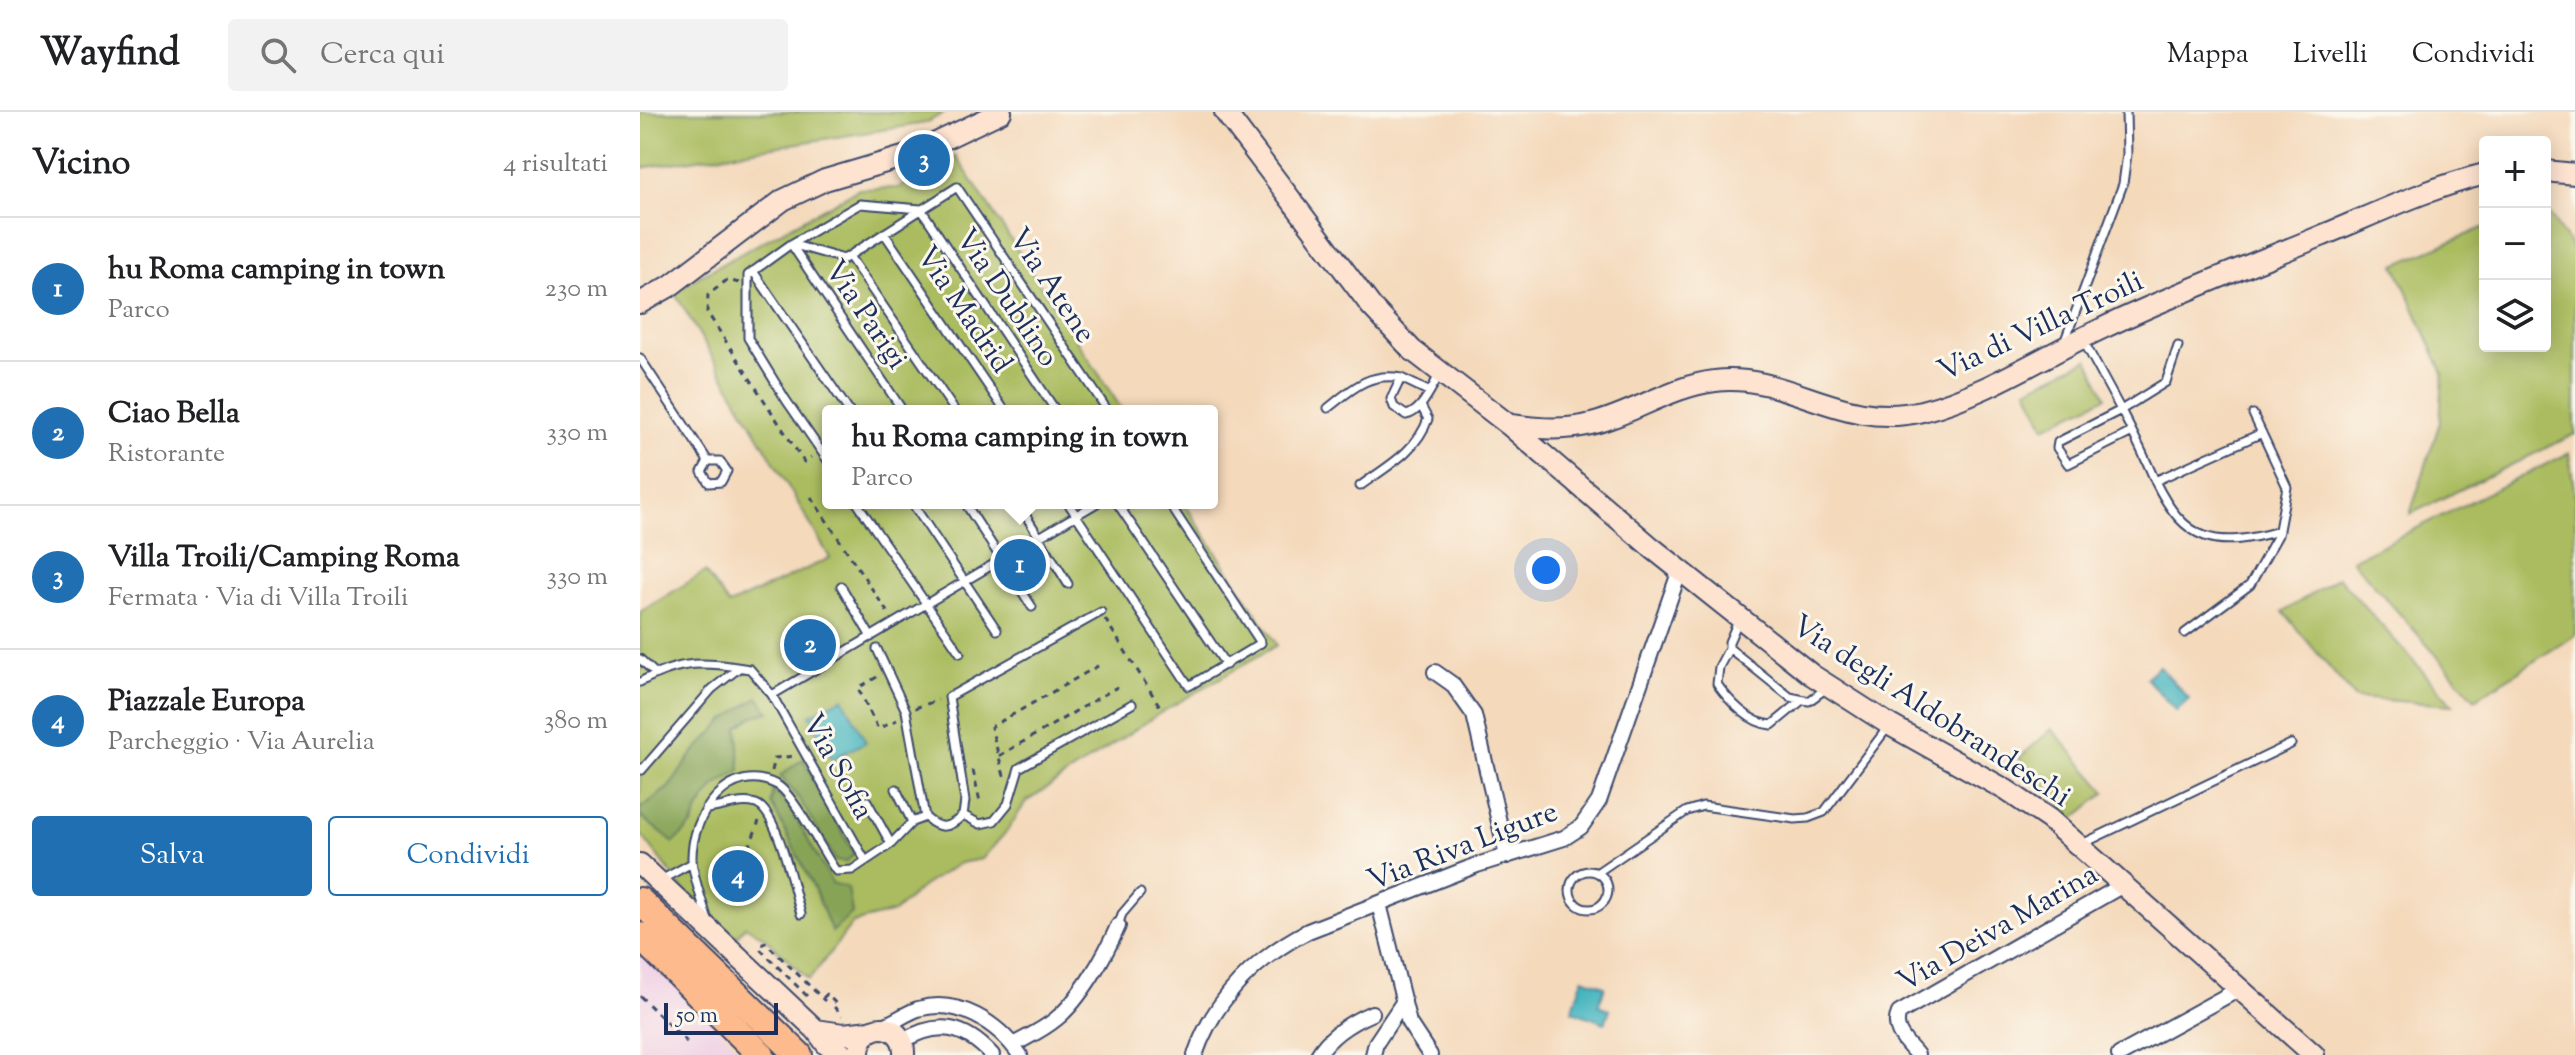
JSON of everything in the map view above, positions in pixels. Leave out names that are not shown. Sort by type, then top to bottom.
[{"type":"highway","points":[[640,901],[799,1055]]},
{"type":"highway","points":[[640,936],[761,1055]]},
{"type":"street","points":[[640,303],[670,286],[790,196],[825,180],[913,154],[1001,112]]},
{"type":"street","points":[[1225,112],[1371,306],[1412,350],[1509,425]]},
{"type":"street","points":[[2551,172],[2575,174]]},
{"type":"street","name":"Via di Villa Troili","points":[[1509,425],[1550,429],[1598,423],[1683,389],[1723,380],[1765,385],[1853,412],[1885,416],[1905,414],[1974,393],[2148,307],[2374,214],[2479,176]]},
{"type":"street","name":"Via degli Aldobrandeschi","points":[[1509,425],[1680,570],[1829,686],[1890,725],[2006,790],[2049,819],[2314,1055]]},
{"type":"street","name":"Via Riva Ligure","points":[[1195,1055],[1206,1029],[1228,995],[1267,955],[1308,931],[1477,865],[1564,838],[1581,827],[1594,811],[1680,570]]},
{"type":"street","points":[[1435,672],[1452,684],[1474,715],[1507,856]]},
{"type":"street","points":[[640,864],[816,1030],[827,1045],[845,1055]]},
{"type":"street","name":"Via Deiva Marina","points":[[1917,1055],[1897,1030],[1896,1018],[1901,1012],[2123,885]]},
{"type":"street","points":[[1379,904],[1409,1023],[1430,1055]]},
{"type":"street","points":[[816,1030],[843,1034],[874,1029],[892,1024],[920,1009],[949,1007],[986,1021],[1002,1032],[1016,1050],[1064,1012],[1101,958],[1120,920]]},
{"type":"street","points":[[2119,1055],[2241,988]]},
{"type":"street","points":[[1373,1055],[1376,1043],[1404,1001]]},
{"type":"street","points":[[1318,1055],[1352,1022],[1372,1013]]},
{"type":"street","points":[[859,1055],[860,1043],[874,1029],[893,1030],[904,1048],[922,1030],[949,1028],[966,1034],[992,1055]]},
{"type":"lane","points":[[2061,349],[2123,184],[2127,154],[2126,112]]},
{"type":"lane","name":"Via Atene","points":[[921,209],[957,187],[1104,405]]},
{"type":"lane","points":[[822,452],[748,338],[748,275],[791,244],[860,204],[921,209]]},
{"type":"lane","points":[[791,244],[844,259],[921,209]]},
{"type":"lane","name":"Via Dublino","points":[[921,209],[1052,405]]},
{"type":"lane","name":"Via Madrid","points":[[884,233],[1001,405]]},
{"type":"lane","name":"Via Parigi","points":[[791,244],[899,405]]},
{"type":"lane","points":[[849,256],[951,405]]},
{"type":"lane","points":[[753,271],[845,405]]},
{"type":"lane","points":[[2082,338],[2121,410],[2167,507],[2182,524],[2202,535],[2223,541],[2246,541],[2279,531]]},
{"type":"lane","points":[[2132,432],[2068,464],[2057,448],[2058,442],[2121,410],[2166,382],[2178,346]]},
{"type":"lane","points":[[640,358],[708,461]]},
{"type":"lane","points":[[1401,378],[1391,399],[1394,407],[1406,415],[1414,413],[1421,406],[1440,374]]},
{"type":"lane","points":[[1328,408],[1358,384],[1373,377],[1401,378],[1428,391]]},
{"type":"lane","points":[[1360,486],[1413,447],[1423,435],[1428,419],[1421,406]]},
{"type":"lane","points":[[2185,633],[2250,585],[2279,531],[2287,487],[2253,414]]},
{"type":"lane","points":[[2155,481],[2262,433]]},
{"type":"lane","points":[[861,509],[960,653]]},
{"type":"lane","points":[[916,509],[997,630]]},
{"type":"lane","points":[[969,509],[1032,607]]},
{"type":"lane","points":[[1022,509],[1068,584]]},
{"type":"lane","points":[[1072,509],[1189,686],[1261,643],[1173,509]]},
{"type":"lane","points":[[772,695],[1086,509]]},
{"type":"lane","points":[[1121,509],[1226,665]]},
{"type":"lane","points":[[841,586],[871,637]]},
{"type":"lane","points":[[877,649],[906,713],[925,817],[941,828],[955,823],[963,815],[965,801],[949,697],[1101,612]]},
{"type":"lane","points":[[1740,617],[1719,667],[1717,684],[1743,712],[1765,724],[1772,725],[1801,701]]},
{"type":"lane","points":[[1729,648],[1790,697],[1809,701],[1829,686]]},
{"type":"lane","points":[[640,659],[656,674]]},
{"type":"lane","points":[[640,682],[682,664],[739,668]]},
{"type":"lane","points":[[640,768],[642,770],[712,689],[739,668]]},
{"type":"lane","name":"Via Sofia","points":[[739,668],[755,672],[772,695],[865,860]]},
{"type":"lane","points":[[963,815],[975,822],[990,823],[1001,816],[1010,799],[1019,768],[1132,704]]},
{"type":"lane","points":[[1598,872],[1607,882],[1608,895],[1600,906],[1587,909],[1575,903],[1570,891],[1574,878],[1585,871],[1598,872],[1687,811],[1703,806],[1795,819],[1824,812],[1890,725]]},
{"type":"lane","points":[[2080,845],[2291,744]]},
{"type":"lane","points":[[711,932],[692,863],[695,836],[706,809],[717,794],[738,782],[755,780],[778,785],[791,799],[836,871],[852,870],[891,844],[912,822],[925,817]]},
{"type":"lane","points":[[896,789],[912,822]]},
{"type":"lane","points":[[867,801],[891,844]]},
{"type":"lane","points":[[706,809],[742,803],[764,808],[777,832],[801,914]]},
{"type":"lane","points":[[658,882],[692,863]]},
{"type":"lane","points":[[1120,920],[1140,893]]},
{"type":"path","points":[[748,284],[727,280],[708,295],[707,312],[804,462]]},
{"type":"path","points":[[811,497],[894,623]]},
{"type":"path","points":[[1101,612],[1161,708]]},
{"type":"path","points":[[1010,799],[991,727],[1103,663]]},
{"type":"path","points":[[887,672],[858,688],[878,729],[906,713],[949,697]]},
{"type":"path","points":[[999,756],[1117,687]]},
{"type":"path","points":[[772,763],[775,758],[797,755]]},
{"type":"path","points":[[749,848],[756,828]]},
{"type":"path","points":[[812,1009],[807,995],[759,948],[765,942],[824,1000],[827,994],[844,1018]]},
{"type":"path","points":[[640,996],[686,1041],[682,1044]]},
{"type":"shaded area","points":[[640,945],[744,1055],[640,1055]]},
{"type":"green space","points":[[640,112],[945,112],[926,123],[640,168]]},
{"type":"green space","points":[[956,156],[1119,405],[822,405],[822,509],[1188,509],[1277,645],[1157,715],[1026,802],[1007,831],[982,859],[960,863],[923,886],[894,912],[853,923],[809,980],[765,938],[745,926],[737,937],[693,902],[640,833],[640,612],[705,572],[729,605],[830,558],[675,293],[698,277],[859,189],[898,188]]},
{"type":"green space","points":[[2551,217],[2575,252],[2575,434],[2410,514],[2440,422],[2443,373],[2395,265],[2479,230],[2479,352],[2551,352]]},
{"type":"green space","points":[[2088,359],[2106,397],[2045,427],[2027,389]]},
{"type":"green space","points":[[2569,453],[2575,497],[2575,635],[2475,699],[2352,560]]},
{"type":"green space","points":[[2338,577],[2453,705],[2355,698],[2283,612]]},
{"type":"green space","points":[[758,697],[769,712],[754,716],[738,727],[740,770],[715,786],[699,808],[692,825],[674,843],[640,816],[640,809],[669,787],[694,752],[726,719]]},
{"type":"green space","points":[[2052,729],[2106,792],[2073,819],[2019,758]]},
{"type":"green space","points":[[803,759],[854,854],[846,862],[836,861],[800,800],[780,776]]},
{"type":"green space","points":[[773,790],[788,804],[832,883],[848,888],[852,913],[832,932],[814,888],[771,803]]},
{"type":"water","points":[[2159,666],[2189,699],[2176,711],[2146,678]]},
{"type":"water","points":[[843,698],[866,742],[832,759],[810,715]]},
{"type":"water","points":[[1583,978],[1605,986],[1599,1005],[1610,1010],[1605,1023],[1572,1011]]},
{"type":"place","name":"Villa Troili/Camping Roma","points":[[924,160]]},
{"type":"place","name":"hu Roma camping in town","points":[[1020,565]]},
{"type":"place","name":"Ciao Bella","points":[[810,645]]},
{"type":"place","name":"Piazzale Europa","points":[[738,876]]}]
